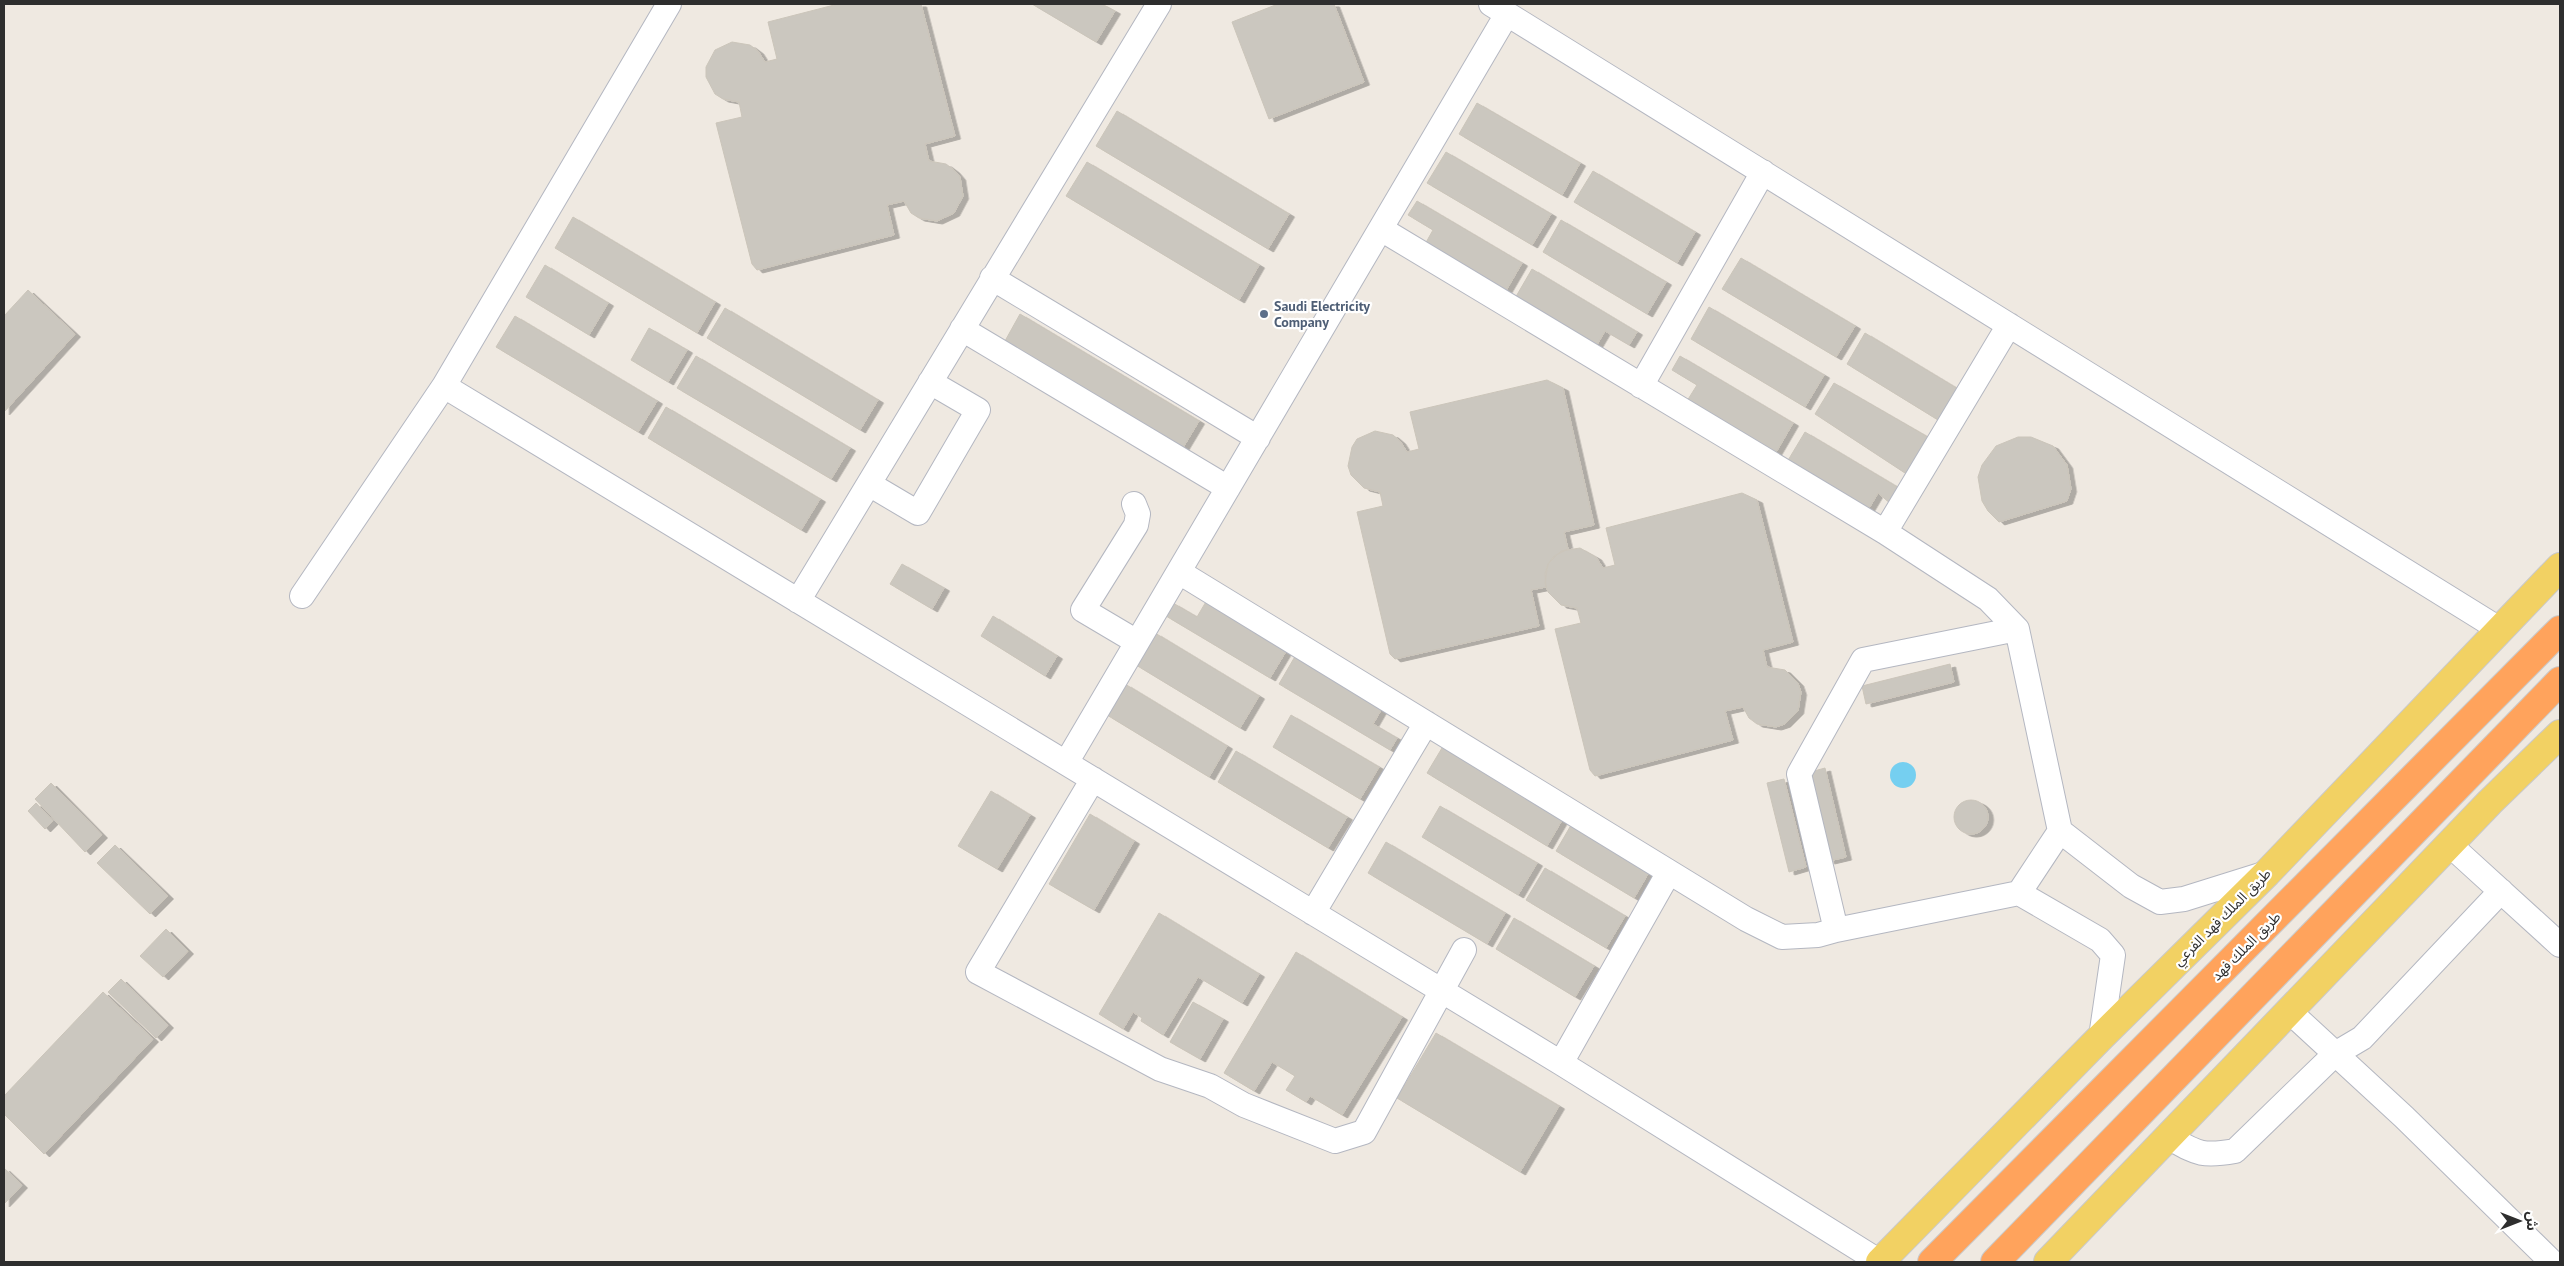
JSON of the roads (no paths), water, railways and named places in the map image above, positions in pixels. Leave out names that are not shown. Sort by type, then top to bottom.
[{"type":"highway","name":"طريق الملك فهد","points":[[1932,1262],[2560,630]]},
{"type":"highway","points":[[1995,1262],[2560,681]]},
{"type":"main road","name":"طريق الملك فهد الفرعي","points":[[1880,1262],[2101,1036],[2267,873],[2560,567]]},
{"type":"main road","points":[[2048,1262],[2449,844],[2558,740]]},
{"type":"street","points":[[302,596],[444,386],[669,4]]},
{"type":"street","points":[[798,601],[992,278],[1160,4]]},
{"type":"street","points":[[1066,763],[1381,229],[1499,9],[2499,629]]},
{"type":"street","points":[[1641,386],[1763,172]]},
{"type":"street","points":[[1381,229],[1885,532],[1988,599],[2017,629],[2060,831],[2130,886],[2160,902],[2184,899],[2267,873]]},
{"type":"street","points":[[992,278],[1258,438]]},
{"type":"street","points":[[1885,532],[2009,325]]},
{"type":"street","points":[[962,329],[1228,488]]},
{"type":"street","points":[[869,484],[918,513],[978,410],[930,382]]},
{"type":"street","points":[[444,386],[1442,991],[1880,1262]]},
{"type":"street","points":[[1134,504],[1138,514],[1136,525],[1083,610],[1137,642]]},
{"type":"street","points":[[1179,572],[1746,920],[1782,936],[1818,935],[2019,893],[2100,940],[2113,955],[2101,1036]]},
{"type":"street","points":[[1836,930],[1800,774],[1863,660],[2017,629]]},
{"type":"street","points":[[1312,913],[1426,723]]},
{"type":"street","points":[[1092,779],[978,972],[1160,1069],[1210,1086],[1244,1106],[1335,1141],[1364,1132],[1464,950]]},
{"type":"street","points":[[2019,893],[2060,831]]},
{"type":"street","points":[[2449,844],[2560,945]]},
{"type":"street","points":[[1560,1063],[1670,872]]},
{"type":"street","points":[[2168,1137],[2197,1153],[2213,1155],[2235,1151],[2335,1054],[2362,1038],[2501,892]]},
{"type":"street","points":[[2289,1011],[2404,1117],[2552,1262]]},
{"type":"water","points":[[1903,762],[1912,766],[1916,775],[1912,784],[1903,788],[1894,784],[1890,775],[1894,766]]},
{"type":"place","name":"Saudi Electricity Company","points":[[1264,314]]}]
